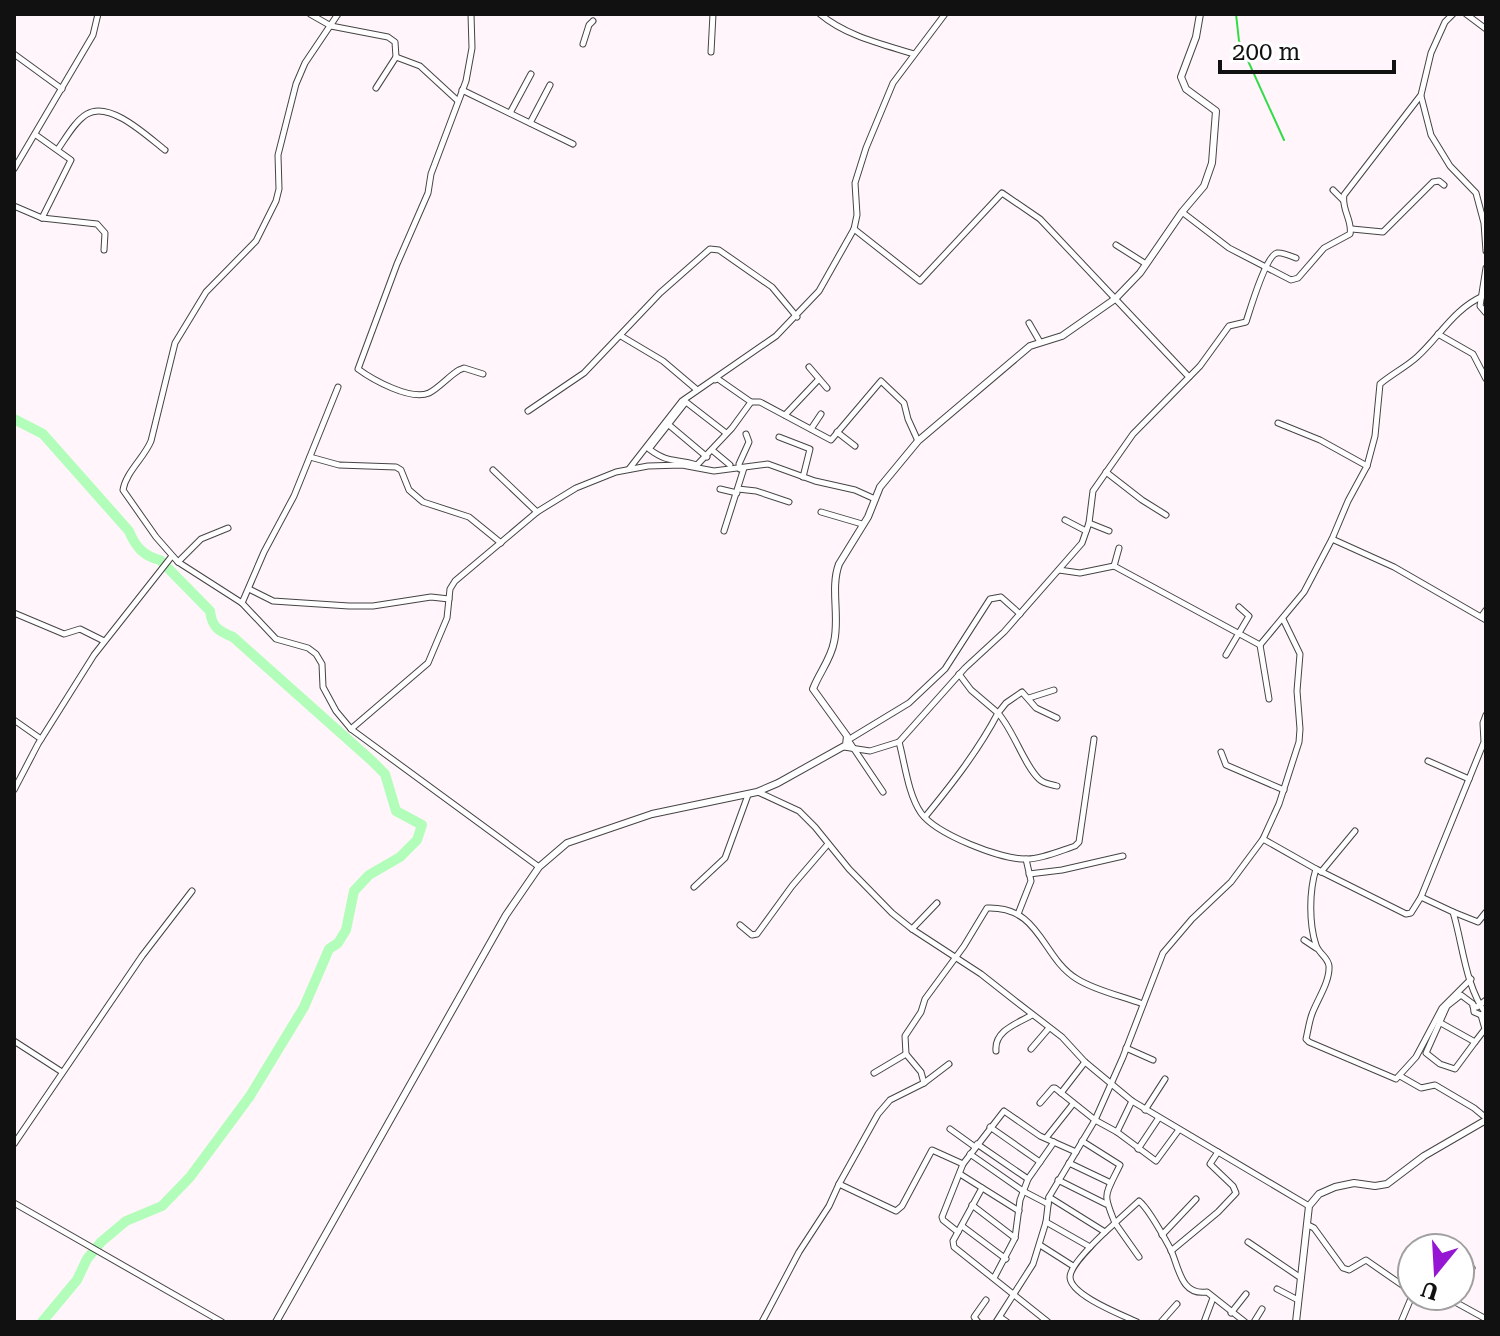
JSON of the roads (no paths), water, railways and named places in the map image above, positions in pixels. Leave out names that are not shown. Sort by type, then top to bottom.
[{"type":"street","points":[[14,169],[95,29],[98,14]]},
{"type":"street","points":[[310,14],[331,26],[388,37],[397,47],[396,57],[376,88]]},
{"type":"street","points":[[338,14],[305,63],[296,84],[278,155],[279,189],[276,201],[256,241],[206,292],[175,343],[151,441],[124,485],[127,499],[178,562],[242,603],[276,639],[308,648],[316,654],[322,664],[323,687],[336,711],[351,729],[539,867]]},
{"type":"street","points":[[471,14],[472,48],[462,90],[431,174],[428,193],[397,264],[358,369],[407,395],[419,396],[432,392],[464,368],[483,374]]},
{"type":"street","points":[[711,52],[713,14]]},
{"type":"street","points":[[820,14],[845,31],[914,55]]},
{"type":"street","points":[[629,470],[682,401],[742,361],[797,317],[819,291],[854,229],[857,215],[855,183],[893,83],[945,14]]},
{"type":"street","points":[[1200,14],[1196,37],[1181,77],[1186,89],[1216,111],[1217,126],[1209,175],[1204,186],[1146,264],[1115,299],[1062,336],[1030,346],[918,441],[880,487],[877,500],[836,572],[834,642],[813,689],[838,722],[846,743],[870,751],[899,742],[959,674],[1020,614],[1082,543],[1089,523],[1091,495],[1133,434],[1189,377],[1229,326],[1246,322],[1265,267],[1276,253],[1296,258]]},
{"type":"street","points":[[1343,200],[1421,95],[1431,53],[1445,22],[1453,14]]},
{"type":"street","points":[[1466,14],[1486,29]]},
{"type":"street","points":[[583,44],[593,21]]},
{"type":"street","points":[[14,54],[62,89]]},
{"type":"street","points":[[396,57],[420,66],[458,101]]},
{"type":"street","points":[[510,113],[531,74]]},
{"type":"street","points":[[530,123],[550,85]]},
{"type":"street","points":[[462,90],[573,144]]},
{"type":"street","points":[[1421,95],[1431,135],[1450,166],[1476,193],[1484,223],[1486,251]]},
{"type":"street","points":[[58,149],[85,115],[101,111],[128,122],[165,150]]},
{"type":"street","points":[[36,135],[70,157],[71,162],[42,218]]},
{"type":"street","points":[[1351,229],[1383,232],[1433,182],[1439,181],[1444,185]]},
{"type":"street","points":[[1182,212],[1229,248],[1295,280],[1319,252],[1348,236],[1351,229],[1343,200],[1333,190]]},
{"type":"street","points":[[854,229],[920,281],[1002,193],[1040,219],[1074,252],[1189,377]]},
{"type":"street","points":[[14,206],[42,218],[97,224],[105,233],[104,250]]},
{"type":"street","points":[[1116,245],[1146,264]]},
{"type":"street","points":[[528,411],[584,373],[660,293],[713,249],[742,264],[772,287],[797,317]]},
{"type":"street","points":[[1486,268],[1480,306],[1486,313]]},
{"type":"street","points":[[1260,645],[1304,592],[1367,466],[1375,436],[1380,386],[1395,371],[1415,359],[1458,311],[1483,296]]},
{"type":"street","points":[[1029,323],[1040,342]]},
{"type":"street","points":[[1438,334],[1473,354],[1486,379]]},
{"type":"street","points":[[621,336],[663,361],[696,389]]},
{"type":"street","points":[[809,367],[827,388]]},
{"type":"street","points":[[751,402],[697,465],[685,461],[665,461],[649,449],[686,402],[718,379],[751,402],[760,402],[831,440],[881,381],[904,403],[918,441]]},
{"type":"street","points":[[785,415],[819,379]]},
{"type":"street","points":[[242,603],[310,457],[338,387]]},
{"type":"street","points":[[686,402],[726,433]]},
{"type":"street","points":[[811,429],[821,414]]},
{"type":"street","points":[[1278,423],[1320,440],[1367,466]]},
{"type":"street","points":[[669,425],[707,457]]},
{"type":"street","points":[[837,432],[855,446]]},
{"type":"street","points":[[724,531],[738,491],[742,469],[739,464],[749,442],[746,434]]},
{"type":"street","points":[[779,437],[811,451],[803,477]]},
{"type":"street","points":[[712,450],[730,465]]},
{"type":"street","points":[[310,457],[333,465],[399,468],[409,490],[423,502],[469,517],[501,543]]},
{"type":"street","points":[[351,729],[428,663],[447,618],[450,589],[455,581],[537,512],[576,488],[629,470],[682,465],[714,471],[768,464],[803,477],[855,490],[877,500]]},
{"type":"street","points":[[493,470],[537,512]]},
{"type":"street","points":[[1106,472],[1166,515]]},
{"type":"street","points":[[720,489],[756,491],[789,502]]},
{"type":"street","points":[[821,512],[862,524]]},
{"type":"street","points":[[1065,520],[1086,531]]},
{"type":"street","points":[[1089,523],[1109,531]]},
{"type":"street","points":[[178,562],[201,539],[228,528]]},
{"type":"street","points":[[1332,539],[1394,567],[1484,619],[1486,610]]},
{"type":"street","points":[[1114,566],[1119,548]]},
{"type":"street","points":[[14,790],[41,739],[104,641],[172,556]]},
{"type":"street","points":[[1059,570],[1080,573],[1114,566],[1260,645]]},
{"type":"street","points":[[249,589],[273,601],[349,606],[373,606],[431,597],[449,599]]},
{"type":"street","points":[[276,1322],[506,915],[539,867],[561,847],[580,837],[652,814],[748,795],[778,783],[909,703],[945,669],[990,599],[1001,597],[1020,614]]},
{"type":"street","points":[[1226,655],[1249,616],[1239,607]]},
{"type":"street","points":[[14,613],[61,633],[68,634],[80,629],[104,641]]},
{"type":"street","points":[[1007,1322],[998,1319],[1033,1264],[1046,1222],[1048,1201],[1095,1120],[1163,953],[1192,919],[1231,882],[1263,839],[1284,790],[1299,742],[1297,691],[1300,654],[1283,619]]},
{"type":"street","points":[[1260,645],[1269,699]]},
{"type":"street","points":[[959,674],[971,690],[1010,727],[1035,774],[1044,783],[1057,786]]},
{"type":"street","points":[[1029,698],[1054,690]]},
{"type":"street","points":[[925,817],[961,773],[998,713],[1019,693],[1029,698],[1036,708],[1057,718]]},
{"type":"street","points":[[1263,839],[1318,870],[1406,914],[1411,913],[1421,897],[1484,742],[1483,723],[1486,715]]},
{"type":"street","points":[[14,720],[41,739]]},
{"type":"street","points":[[899,742],[916,805],[925,817],[954,836],[995,856],[1026,859],[1075,846],[1079,842],[1094,739]]},
{"type":"street","points":[[854,748],[883,792]]},
{"type":"street","points":[[1221,752],[1226,765],[1284,790]]},
{"type":"street","points":[[1428,761],[1469,779]]},
{"type":"street","points":[[757,792],[799,811],[860,880],[912,929],[981,974],[1062,1037],[1085,1062],[1132,1101],[1309,1206]]},
{"type":"street","points":[[694,887],[725,858],[748,795]]},
{"type":"street","points":[[1317,948],[1311,893],[1318,870],[1355,831]]},
{"type":"street","points":[[740,925],[752,935],[757,934],[828,844]]},
{"type":"street","points":[[1029,874],[1123,856]]},
{"type":"street","points":[[1018,914],[1028,889],[1026,859]]},
{"type":"street","points":[[14,1144],[157,934],[192,891]]},
{"type":"street","points":[[1421,897],[1486,927]]},
{"type":"street","points":[[912,929],[937,903]]},
{"type":"street","points":[[924,1083],[921,1072],[906,1054],[905,1036],[921,1012],[925,999],[987,908],[1018,914],[1031,924],[1076,978],[1143,1004]]},
{"type":"street","points":[[1453,912],[1476,1006]]},
{"type":"street","points":[[1478,922],[1486,912]]},
{"type":"street","points":[[1304,940],[1327,958],[1328,972],[1306,1039],[1392,1078],[1400,1076],[1416,1057],[1442,1008],[1471,979]]},
{"type":"street","points":[[1461,995],[1484,1014],[1486,1027],[1455,1069],[1440,1064],[1426,1053],[1447,1006],[1461,995]]},
{"type":"street","points":[[1476,1006],[1486,1000]]},
{"type":"street","points":[[996,1051],[999,1035],[1032,1015]]},
{"type":"street","points":[[1439,1022],[1475,1042]]},
{"type":"street","points":[[1031,1049],[1049,1028]]},
{"type":"street","points":[[14,1041],[62,1072]]},
{"type":"street","points":[[1126,1048],[1153,1060]]},
{"type":"street","points":[[874,1073],[906,1054]]},
{"type":"street","points":[[1061,1093],[1085,1062]]},
{"type":"street","points":[[762,1322],[878,1114],[895,1097],[924,1083],[949,1064]]},
{"type":"street","points":[[1296,1322],[1309,1206],[1319,1194],[1354,1183],[1387,1184],[1424,1156],[1486,1119],[1474,1108],[1435,1085],[1421,1088],[1400,1076]]},
{"type":"street","points":[[1145,1110],[1165,1079]]},
{"type":"street","points":[[1040,1103],[1053,1088],[1153,1161],[1158,1161],[1178,1131]]},
{"type":"street","points":[[1117,1132],[1132,1101]]},
{"type":"street","points":[[1046,1138],[1073,1104]]},
{"type":"street","points":[[1006,1259],[943,1220],[963,1164],[1004,1111],[1040,1136],[1076,1152]]},
{"type":"street","points":[[1138,1149],[1158,1119]]},
{"type":"street","points":[[990,1127],[1040,1162]]},
{"type":"street","points":[[950,1129],[1028,1179]]},
{"type":"street","points":[[1082,1141],[1119,1163],[1106,1196],[1106,1204],[1115,1223],[1139,1257]]},
{"type":"street","points":[[994,1278],[1015,1238],[1028,1179],[1054,1142]]},
{"type":"street","points":[[839,1184],[896,1211],[902,1206],[932,1150],[963,1164]]},
{"type":"street","points":[[1171,1251],[1236,1193],[1233,1186],[1210,1164],[1218,1152]]},
{"type":"street","points":[[970,1154],[1023,1191],[1105,1232]]},
{"type":"street","points":[[1069,1163],[1111,1183]]},
{"type":"street","points":[[960,1174],[1020,1212]]},
{"type":"street","points":[[1058,1180],[1106,1204]]},
{"type":"street","points":[[982,1188],[954,1247],[1048,1322]]},
{"type":"street","points":[[1162,1235],[1196,1199]]},
{"type":"street","points":[[1137,1322],[1096,1302],[1073,1286],[1070,1277],[1073,1266],[1139,1201],[1171,1251],[1176,1269],[1187,1288],[1207,1292],[1245,1322]]},
{"type":"street","points":[[14,1203],[222,1322]]},
{"type":"street","points":[[972,1205],[1015,1238]]},
{"type":"street","points":[[1046,1222],[1091,1248]]},
{"type":"street","points":[[1308,1225],[1314,1228],[1343,1268],[1349,1270],[1363,1259],[1369,1260],[1396,1281]]},
{"type":"street","points":[[1248,1242],[1302,1278]]},
{"type":"street","points":[[1040,1244],[1073,1266]]},
{"type":"street","points":[[1277,1289],[1298,1300]]},
{"type":"street","points":[[1231,1313],[1246,1294]]},
{"type":"street","points":[[1204,1322],[1213,1298]]},
{"type":"street","points":[[978,1322],[974,1317],[986,1300]]},
{"type":"street","points":[[1161,1322],[1177,1304]]},
{"type":"street","points":[[1254,1322],[1262,1309]]},
{"type":"waterway","points":[[1236,14],[1239,41],[1284,140]]},
{"type":"waterway","points":[[14,419],[43,434],[129,531],[140,550],[160,560],[210,611],[217,628],[233,637],[371,760],[385,774],[396,811],[422,825],[417,840],[400,857],[369,875],[354,891],[346,930],[338,943],[329,949],[304,1007],[250,1096],[190,1177],[162,1206],[126,1221],[101,1242],[87,1259],[77,1280],[42,1322]]}]
